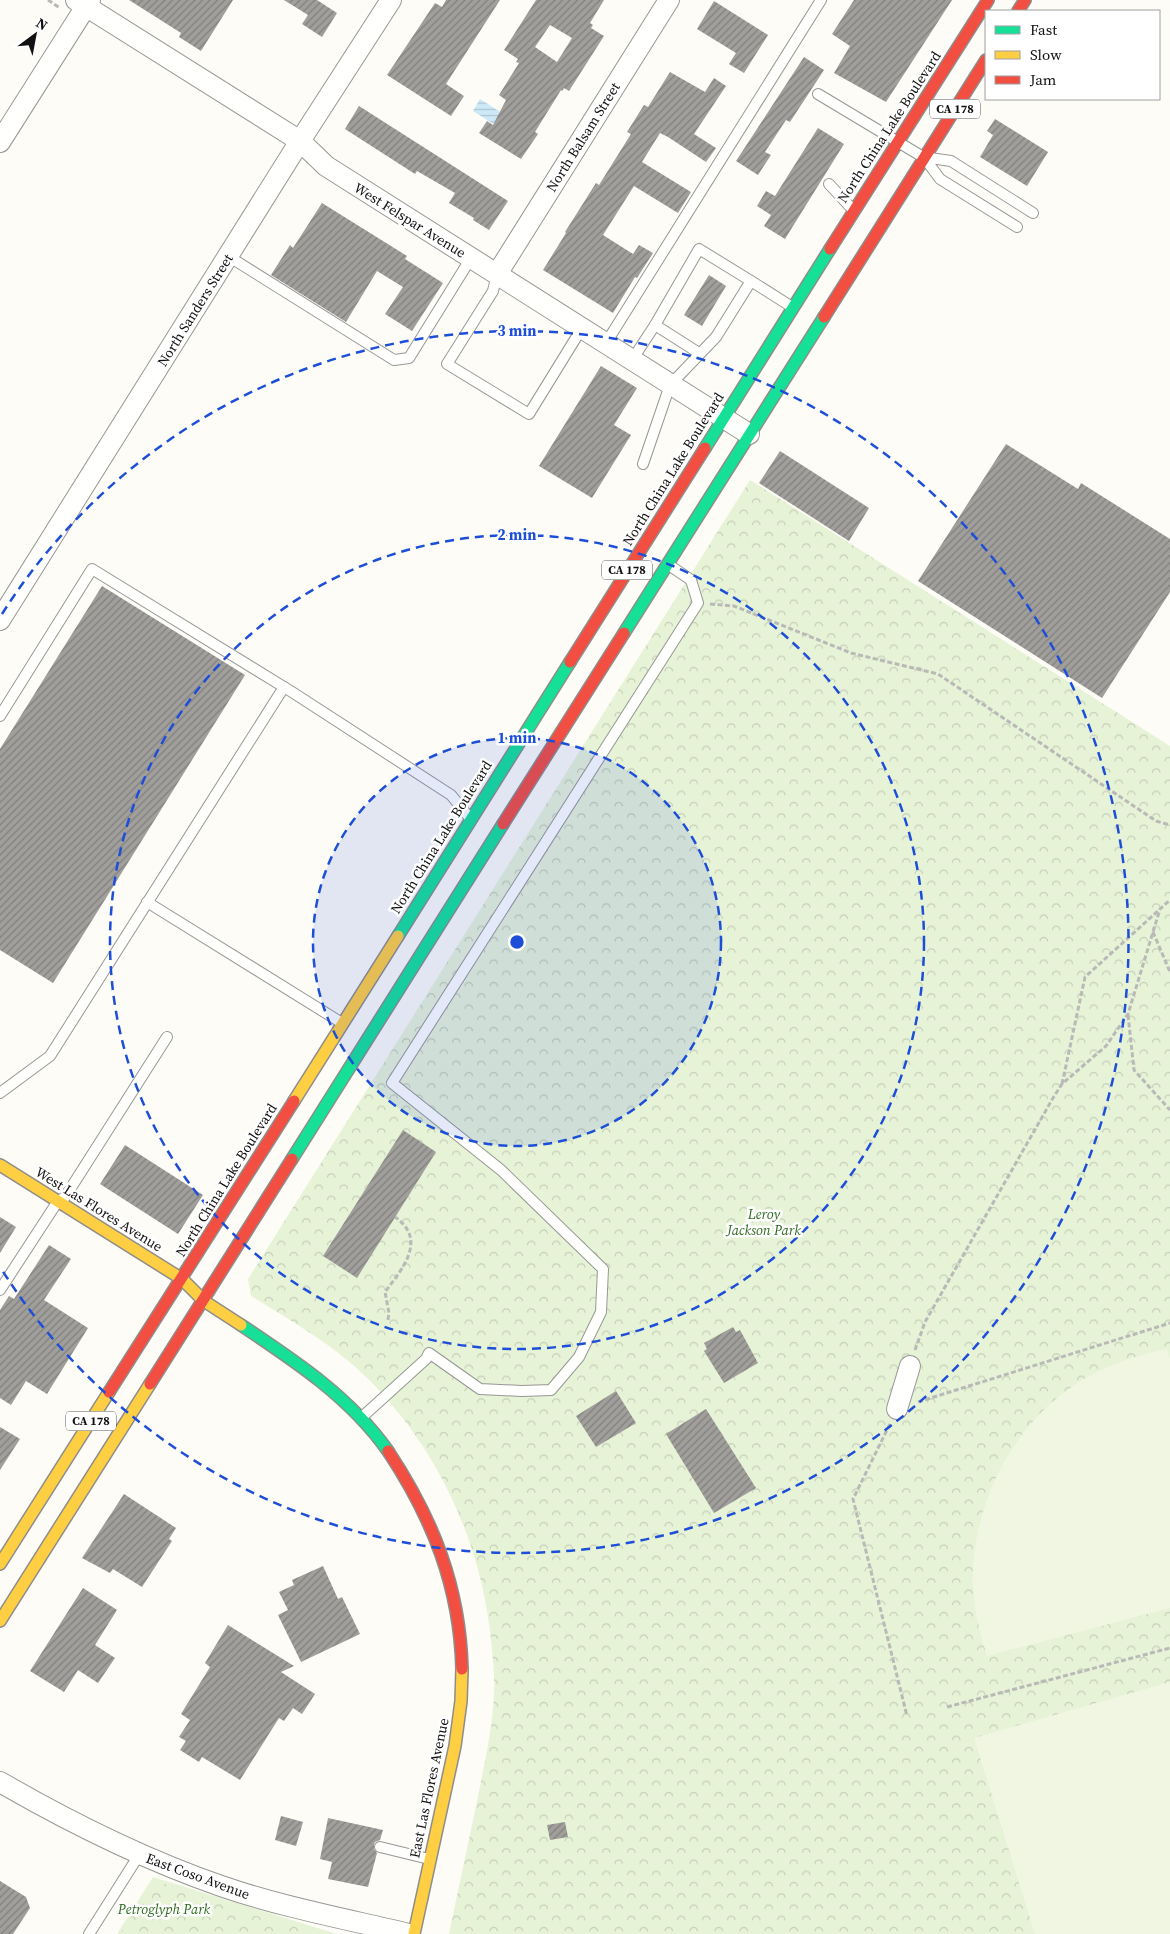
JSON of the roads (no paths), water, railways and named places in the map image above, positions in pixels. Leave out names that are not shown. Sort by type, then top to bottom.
[{"type":"main road","name":"North China Lake Boulevard","points":[[0,1564],[182,1279],[470,818],[988,0]]},
{"type":"main road","name":"CA 178","points":[[0,1621],[118,1432],[204,1301],[418,957],[985,62]]},
{"type":"main road","points":[[470,818],[478,825],[479,829]]},
{"type":"main road","points":[[418,957],[426,921]]},
{"type":"main road","name":"West Las Flores Avenue","points":[[0,1165],[182,1279],[204,1301]]},
{"type":"main road","name":"East Las Flores Avenue","points":[[204,1301],[302,1366],[329,1387],[360,1418],[392,1456],[429,1519],[448,1570],[457,1611],[461,1647],[462,1685],[460,1715],[456,1746],[414,1934]]},
{"type":"street","name":"North Sanders Street","points":[[0,620],[390,0]]},
{"type":"street","name":"North Balsam Street","points":[[497,274],[669,0]]},
{"type":"street","name":"West Felspar Avenue","points":[[84,2],[300,141],[326,166],[749,434]]},
{"type":"street","points":[[0,142],[84,2]]},
{"type":"street","points":[[897,1409],[910,1366]]},
{"type":"street","name":"East Coso Avenue","points":[[0,1782],[77,1825],[139,1854],[222,1886],[265,1899],[409,1934]]},
{"type":"lane","points":[[606,343],[821,0]]},
{"type":"lane","points":[[818,94],[923,157],[940,179],[1017,228]]},
{"type":"lane","points":[[923,157],[951,161],[1033,213]]},
{"type":"lane","points":[[829,184],[854,211]]},
{"type":"lane","points":[[632,360],[655,325],[699,249],[793,307]]},
{"type":"lane","points":[[228,256],[394,360],[409,358],[470,258]]},
{"type":"lane","points":[[497,274],[492,291],[447,364],[528,414],[582,328]]},
{"type":"lane","points":[[643,464],[670,384],[716,337],[750,281]]},
{"type":"lane","points":[[655,325],[699,354]]},
{"type":"lane","points":[[360,1418],[426,1359],[429,1353],[480,1389],[522,1392],[551,1390],[579,1357],[601,1312],[603,1268],[501,1170],[392,1083],[698,603],[691,580],[667,564]]},
{"type":"lane","points":[[0,716],[92,569],[284,687],[451,794],[470,818]]},
{"type":"lane","points":[[0,1093],[50,1056],[284,687]]},
{"type":"lane","points":[[147,902],[342,1023]]},
{"type":"lane","points":[[0,1290],[58,1201],[65,1197],[167,1037]]},
{"type":"lane","points":[[380,1847],[430,1859]]},
{"type":"lane","points":[[89,1934],[139,1854]]},
{"type":"water","points":[[480,99],[502,113],[495,125],[473,111]]},
{"type":"park label","name":"Leroy Jackson Park","points":[[764,1222]]},
{"type":"park label","name":"Petroglyph Park","points":[[164,1909]]}]
